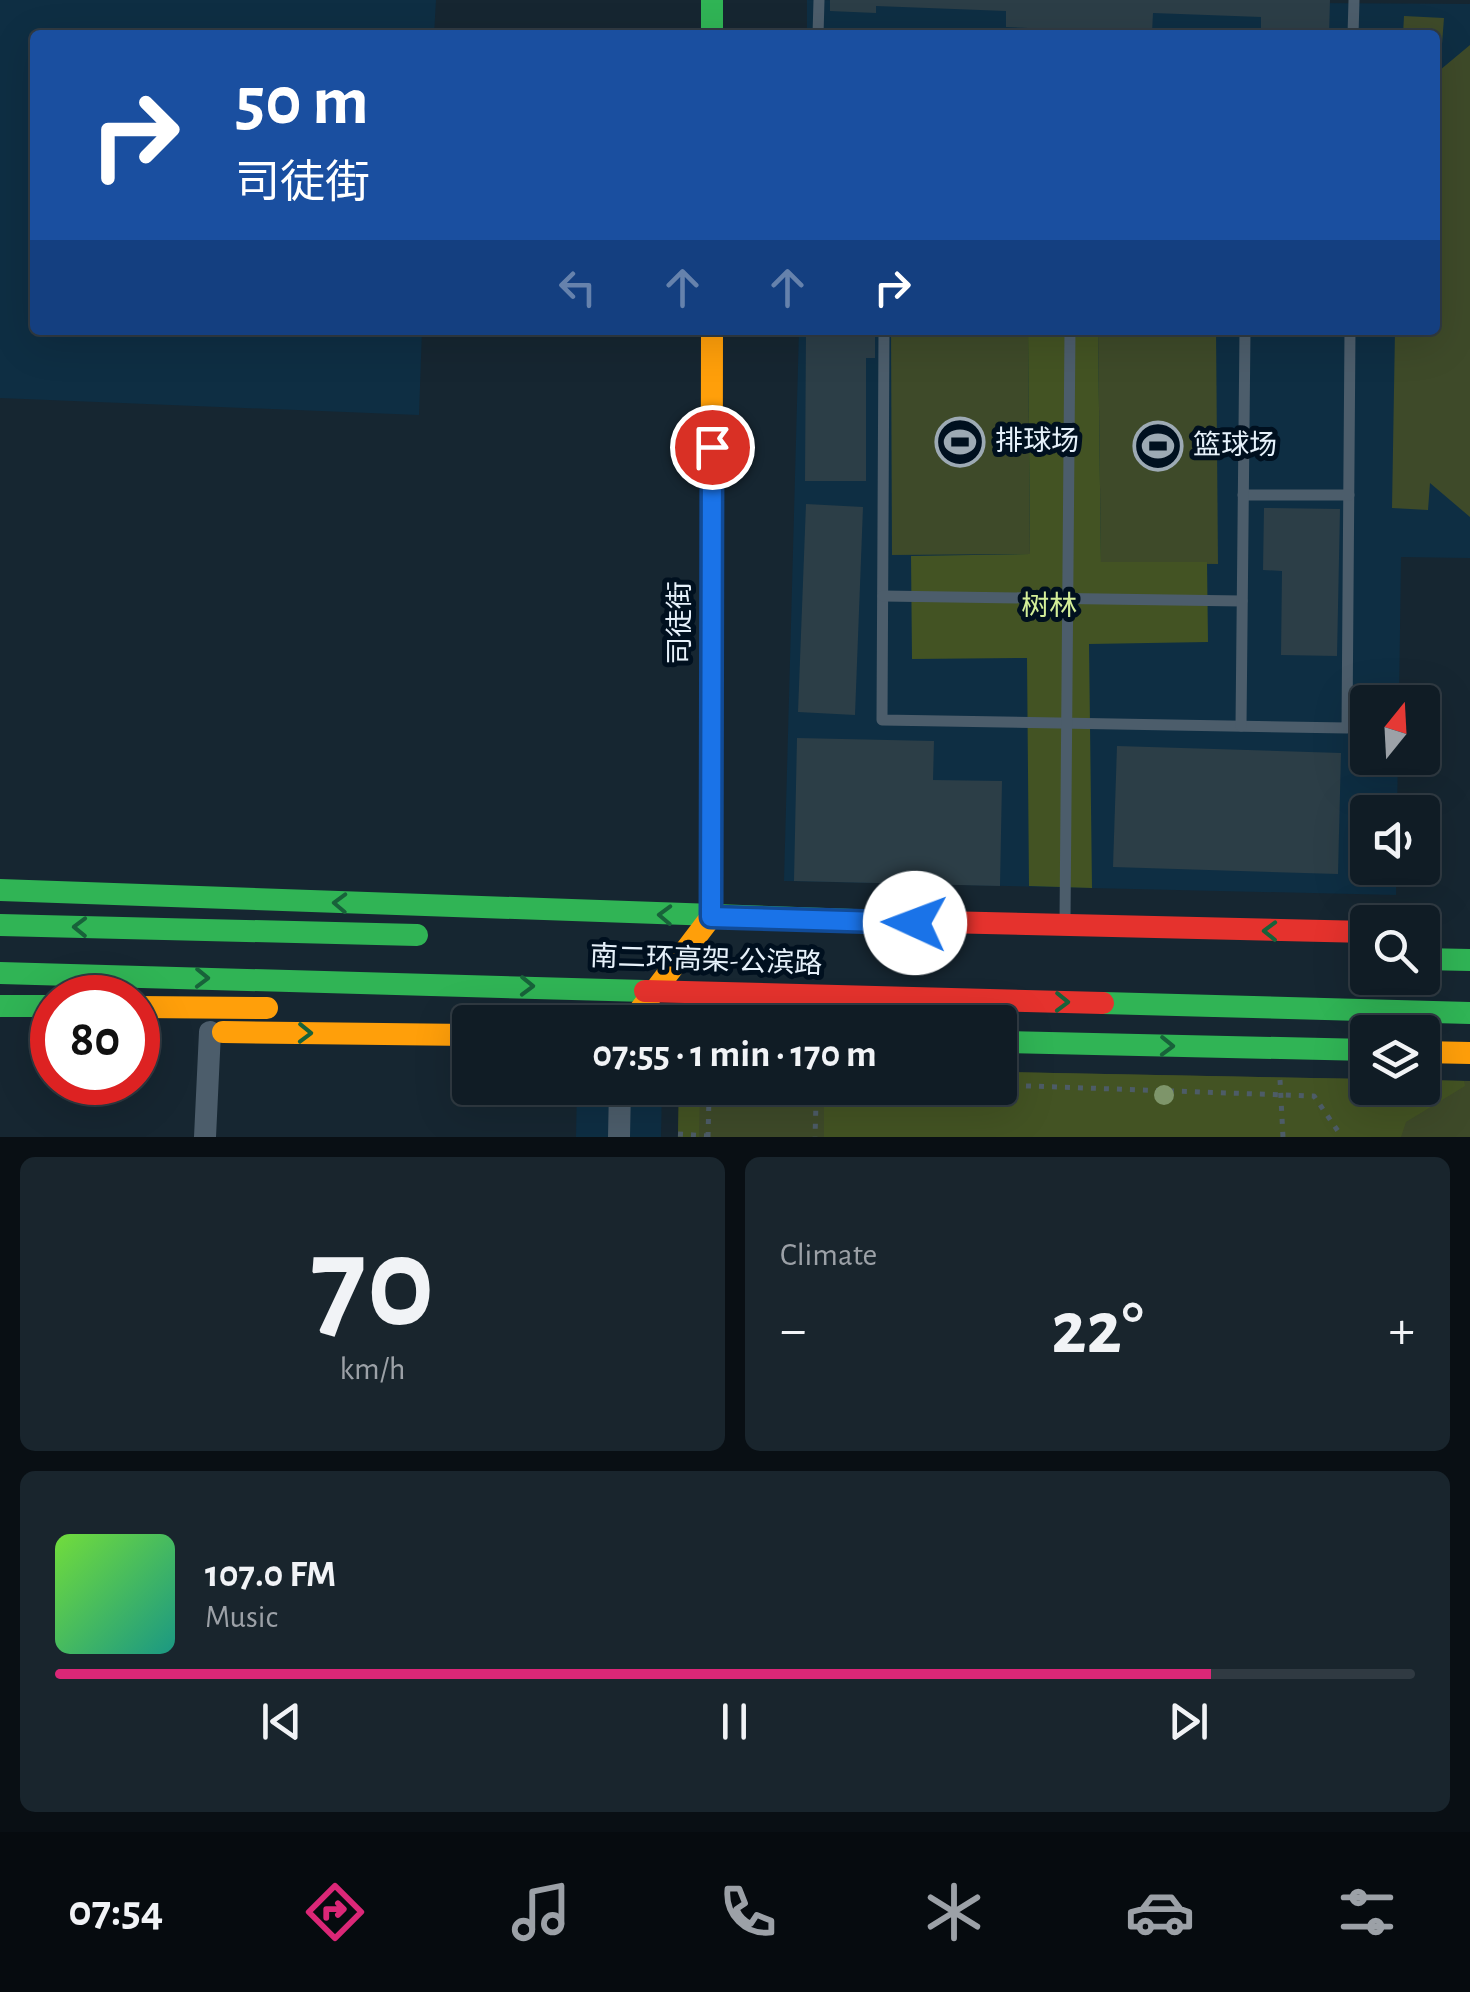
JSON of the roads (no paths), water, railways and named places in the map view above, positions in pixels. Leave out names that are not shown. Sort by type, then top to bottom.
[{"type":"main road","points":[[712,0],[712,30]]},
{"type":"main road","name":"司徒街","points":[[711,917],[712,335]]},
{"type":"main road","points":[[0,890],[1065,928],[1350,932]]},
{"type":"main road","points":[[645,1005],[711,917]]},
{"type":"main road","points":[[0,925],[433,935]]},
{"type":"main road","name":"南二环高架-公滨路","points":[[669,940],[728,942]]},
{"type":"main road","points":[[1440,959],[1470,960]]},
{"type":"main road","name":"南二环高架-公滨路","points":[[0,972],[1470,1013]]},
{"type":"main road","points":[[433,1009],[728,1011],[886,998]]},
{"type":"main road","points":[[0,1006],[30,1006]]},
{"type":"main road","points":[[160,1007],[295,1008]]},
{"type":"main road","points":[[201,1032],[452,1036]]},
{"type":"main road","points":[[1017,1042],[1350,1050]]},
{"type":"main road","points":[[1440,1052],[1470,1053]]},
{"type":"street","points":[[201,1032],[205,1137]]},
{"type":"street","points":[[619,1137],[620,1105]]},
{"type":"lane","points":[[818,30],[819,0]]},
{"type":"lane","points":[[1353,30],[1354,0]]},
{"type":"lane","points":[[884,335],[882,720],[1346,728],[1350,335]]},
{"type":"lane","points":[[1065,928],[1070,335]]},
{"type":"lane","points":[[1241,726],[1245,335]]},
{"type":"lane","points":[[1244,495],[1349,495]]},
{"type":"lane","points":[[882,596],[1242,601]]},
{"type":"place","name":"排球场","points":[[960,442]]},
{"type":"place","name":"篮球场","points":[[1158,446]]},
{"type":"park label","name":"树林","points":[[1049,607]]}]
